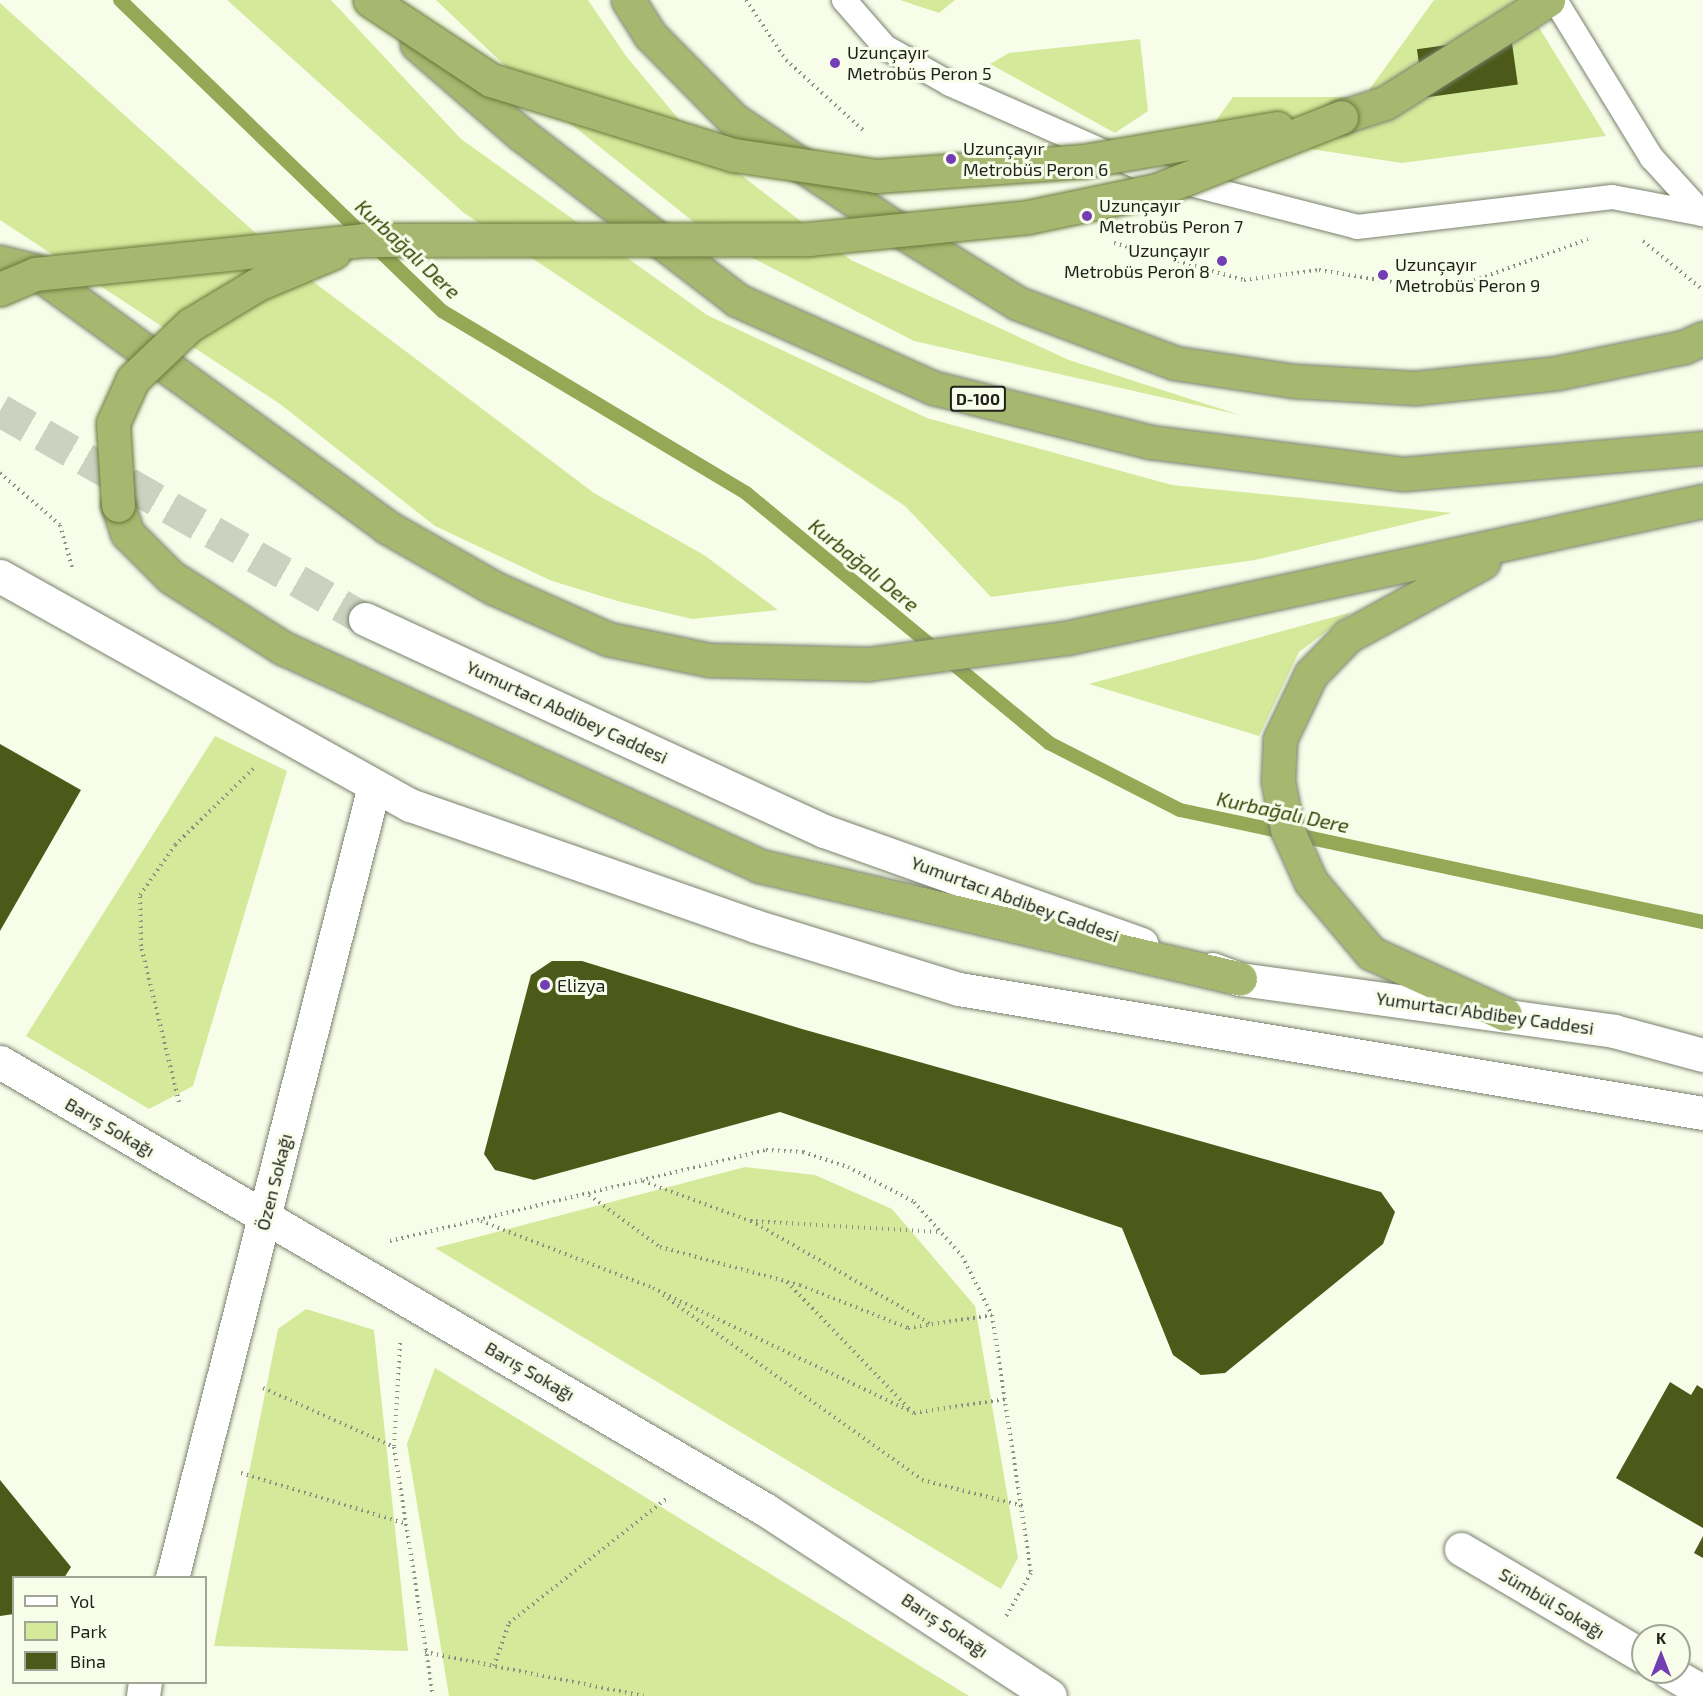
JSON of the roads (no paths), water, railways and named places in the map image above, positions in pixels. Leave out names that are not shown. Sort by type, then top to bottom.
[{"type":"highway","points":[[372,0],[491,80],[734,155],[876,176],[1084,161],[1341,117]]},
{"type":"highway","name":"D-100","points":[[372,0],[521,134],[737,300],[934,388],[1150,442],[1404,474],[1703,448]]},
{"type":"highway","points":[[628,0],[650,35],[734,120],[893,226],[1017,303],[1175,363],[1294,381],[1415,388],[1557,374],[1694,343]]},
{"type":"highway","points":[[0,289],[35,274],[363,240],[809,238],[1028,217],[1157,190],[1341,117],[1385,103],[1548,0]]},
{"type":"highway","points":[[363,240],[258,284],[190,325],[133,379],[113,423],[118,505],[127,533],[171,577],[283,648],[760,866],[1240,979]]},
{"type":"highway","points":[[0,262],[35,271],[387,527],[494,588],[608,639],[709,660],[868,664],[1066,638],[1519,543],[1703,501]]},
{"type":"highway","points":[[1505,1014],[1371,953],[1311,882],[1287,829],[1278,781],[1280,739],[1311,674],[1348,636],[1519,543]]},
{"type":"main road","points":[[0,576],[410,805],[755,926],[959,989],[1703,1113]]},
{"type":"main road","name":"Yumurtacı Abdibey Caddesi","points":[[365,619],[824,831],[1240,979],[1505,1014],[1614,1031],[1703,1055]]},
{"type":"main road","name":"Özen Sokağı","points":[[173,1576],[266,1217],[374,786]]},
{"type":"main road","name":"Barış Sokağı","points":[[0,1062],[766,1510],[1050,1696]]},
{"type":"main road","name":"Sümbül Sokağı","points":[[1461,1549],[1631,1649]]},
{"type":"main road","points":[[1690,1684],[1703,1692]]},
{"type":"lane","points":[[844,0],[885,47],[950,84],[1159,176],[1357,227],[1611,197],[1703,214]]},
{"type":"lane","points":[[1555,0],[1652,158],[1703,214]]},
{"type":"waterway","name":"Kurbağalı Dere","points":[[120,0],[442,311],[746,493],[1049,743],[1180,810],[1703,922]]},
{"type":"tunnel","points":[[0,410],[365,619]]},
{"type":"place","name":"Uzunçayır Metrobüs Peron 5","points":[[835,63]]},
{"type":"place","name":"Uzunçayır Metrobüs Peron 6","points":[[951,159]]},
{"type":"place","name":"Uzunçayır Metrobüs Peron 7","points":[[1087,216]]},
{"type":"place","name":"Uzunçayır Metrobüs Peron 8","points":[[1222,261]]},
{"type":"place","name":"Uzunçayır Metrobüs Peron 9","points":[[1383,275]]},
{"type":"place","name":"Elizya","points":[[545,985]]}]
